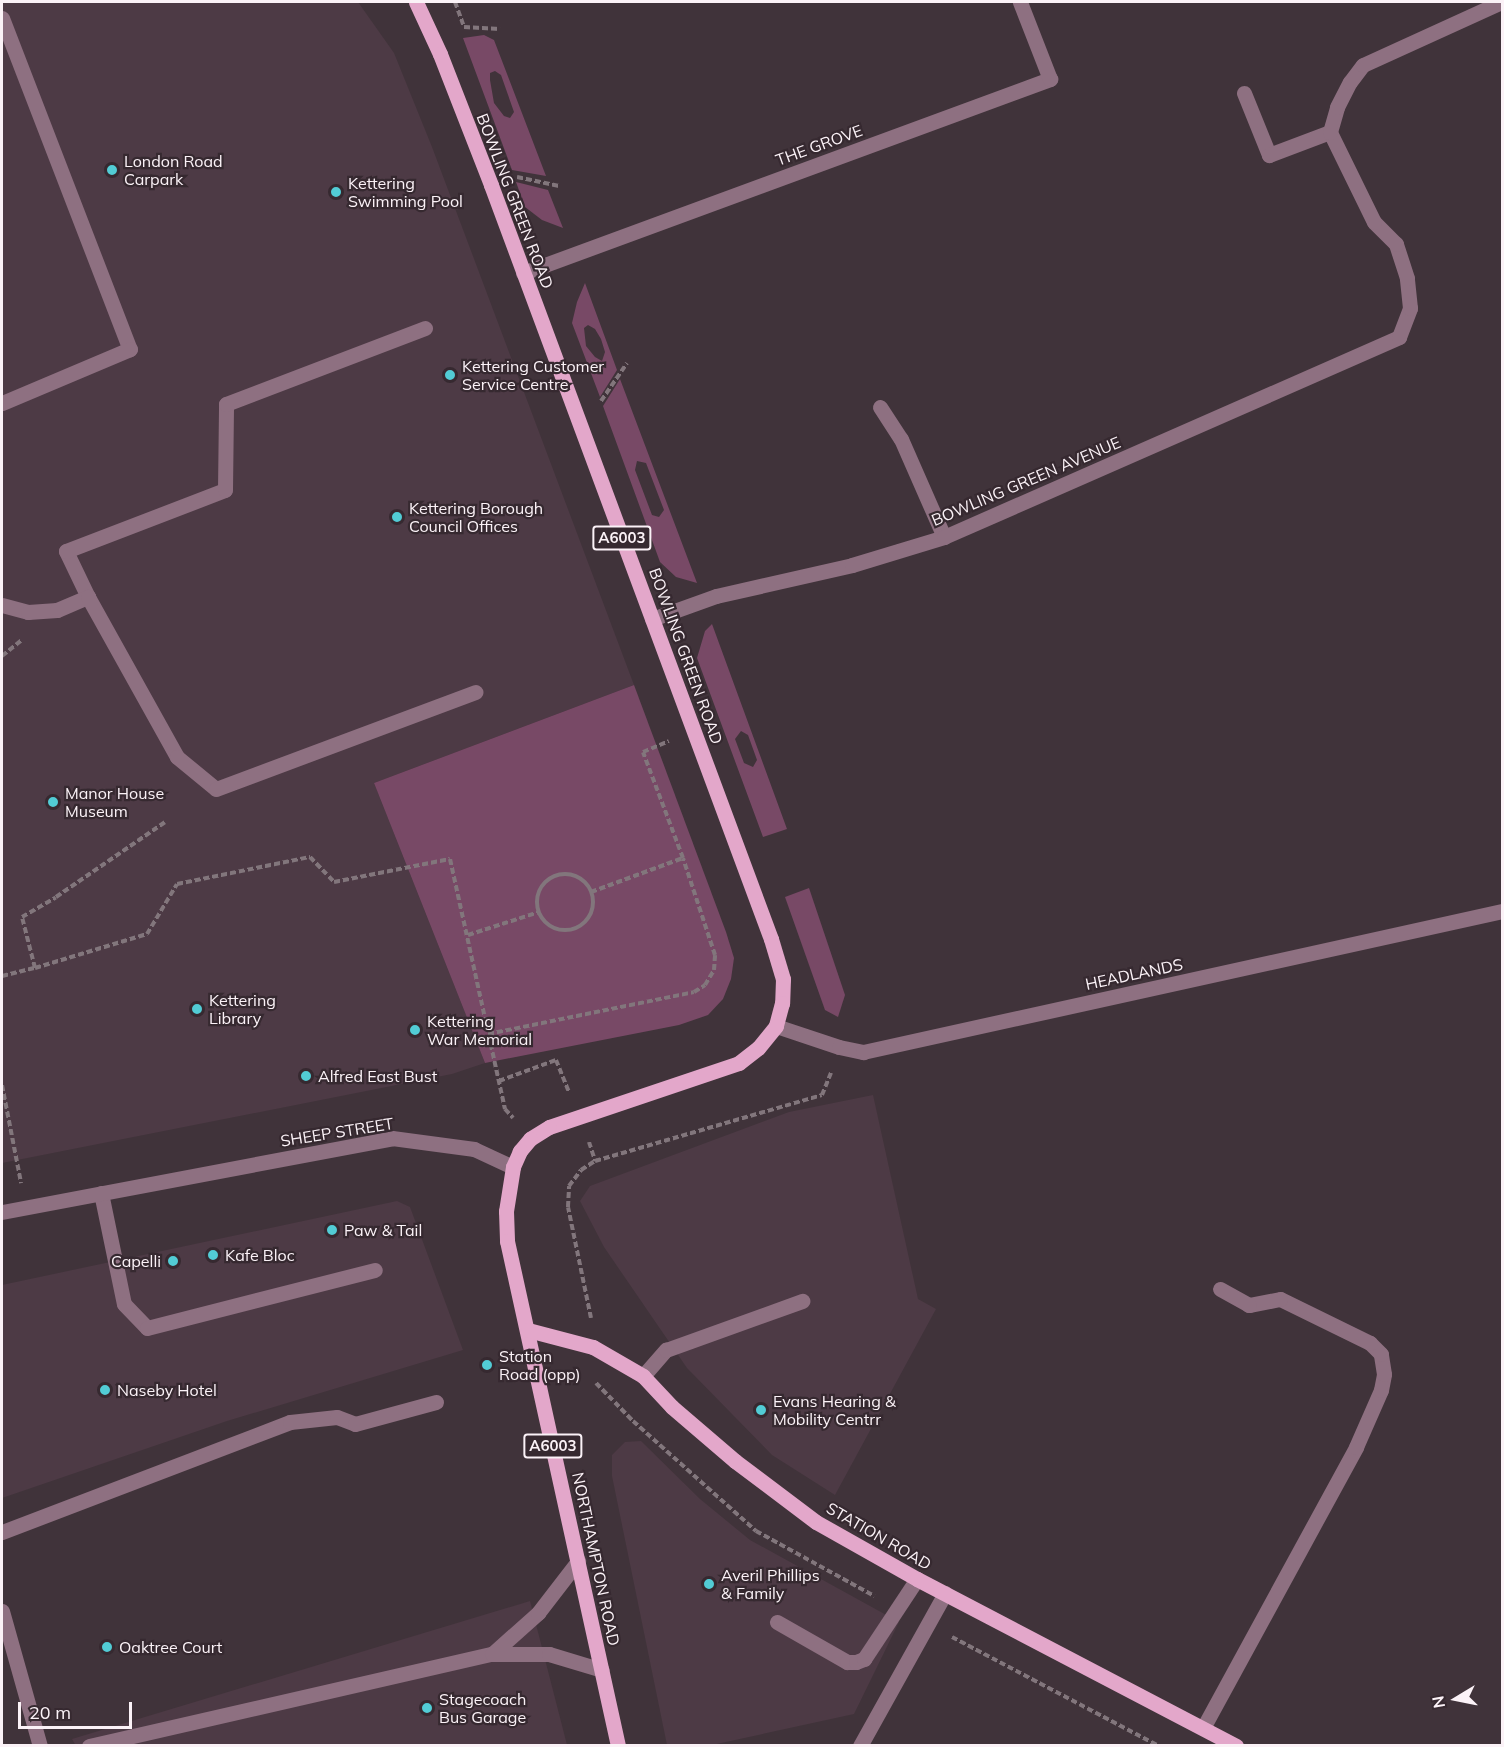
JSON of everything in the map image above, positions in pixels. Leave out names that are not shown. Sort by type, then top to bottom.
[{"type":"main road","name":"BOWLING GREEN ROAD","points":[[416,2],[440,54],[523,273],[771,939],[783,978],[782,1003],[776,1026]]},
{"type":"main road","name":"A6003","points":[[513,1167],[520,1151],[530,1139],[549,1127],[739,1064],[758,1048],[776,1026]]},
{"type":"main road","name":"NORTHAMPTON ROAD","points":[[513,1167],[506,1211],[507,1241],[618,1746]]},
{"type":"main road","name":"STATION ROAD","points":[[528,1330],[593,1347],[643,1376],[672,1407],[764,1485],[816,1522],[917,1579],[1236,1746]]},
{"type":"street","name":"THE GROVE","points":[[523,273],[1050,79],[1020,2]]},
{"type":"street","points":[[1244,93],[1269,154],[1330,132],[1337,107],[1350,82],[1363,65],[1501,2]]},
{"type":"street","points":[[2,18],[130,349],[2,403]]},
{"type":"street","name":"BOWLING GREEN AVENUE","points":[[652,619],[716,596],[852,565],[944,537],[1399,337],[1410,308],[1407,278],[1396,244],[1374,222],[1330,132]]},
{"type":"street","points":[[425,328],[226,404],[225,490],[66,551],[88,597],[177,757],[216,789],[475,692]]},
{"type":"street","points":[[880,407],[901,439],[944,537]]},
{"type":"street","points":[[2,605],[28,612],[57,610],[88,597]]},
{"type":"street","name":"HEADLANDS","points":[[776,1026],[839,1047],[863,1052],[1503,910]]},
{"type":"street","name":"SHEEP STREET","points":[[2,1212],[392,1138],[474,1149],[513,1167]]},
{"type":"street","points":[[101,1193],[123,1304],[147,1328],[375,1270]]},
{"type":"street","points":[[1203,1728],[1356,1447],[1381,1390],[1384,1374],[1381,1354],[1370,1342],[1280,1299],[1249,1305],[1220,1288]]},
{"type":"street","points":[[643,1376],[666,1350],[802,1301]]},
{"type":"street","points":[[2,1532],[290,1422],[337,1417],[355,1424],[436,1402]]},
{"type":"street","points":[[492,1654],[537,1613],[578,1561]]},
{"type":"street","points":[[777,1622],[847,1662],[856,1662],[864,1659],[917,1579]]},
{"type":"street","points":[[860,1746],[945,1593]]},
{"type":"street","points":[[2,1611],[40,1746]]},
{"type":"street","points":[[89,1746],[492,1654],[549,1654],[602,1670]]},
{"type":"path","points":[[455,2],[464,27],[500,29]]},
{"type":"path","points":[[514,176],[559,186]]},
{"type":"path","points":[[601,402],[627,363]]},
{"type":"path","points":[[2,656],[27,635]]},
{"type":"path","points":[[488,1034],[694,992],[705,985],[714,970],[715,955],[683,858],[644,752],[662,744]]},
{"type":"path","points":[[35,968],[22,917],[56,897],[165,822]]},
{"type":"path","points":[[2,976],[147,934],[177,884],[310,858],[334,882],[450,859],[505,1109]]},
{"type":"path","points":[[591,892],[683,858]]},
{"type":"path","points":[[559,875],[578,878],[591,892],[592,910],[588,918],[574,929],[566,931],[549,926],[538,912],[538,893],[543,884],[559,875]]},
{"type":"path","points":[[468,935],[538,912]]},
{"type":"path","points":[[499,1081],[556,1060],[561,1075]]},
{"type":"path","points":[[592,1322],[568,1207],[569,1186],[581,1170],[596,1161],[822,1095],[831,1073]]},
{"type":"path","points":[[2,1085],[26,1207]]},
{"type":"path","points":[[590,1143],[596,1161]]},
{"type":"shaded area","points":[[2,2],[358,2],[394,53],[432,147],[634,685],[374,783],[485,1063],[452,1074],[2,1163]]},
{"type":"shaded area","points":[[484,35],[494,40],[546,176],[512,170],[463,38]],"holes":[[[495,71],[501,75],[514,112],[510,118],[504,116],[494,103],[490,73]]]},
{"type":"shaded area","points":[[516,182],[548,190],[563,228],[542,220],[525,207]]},
{"type":"shaded area","points":[[585,283],[617,370],[600,397],[572,323]],"holes":[[[588,325],[595,329],[605,352],[602,361],[595,357],[586,346],[584,328]]]},
{"type":"shaded area","points":[[620,379],[697,583],[676,577],[660,562],[603,406]],"holes":[[[637,461],[646,463],[664,510],[659,517],[652,515],[635,470]]]},
{"type":"shaded area","points":[[712,624],[787,829],[763,837],[697,658],[705,631]],"holes":[[[741,731],[748,735],[757,760],[753,767],[744,763],[735,739]]]},
{"type":"shaded area","points":[[634,685],[726,932],[734,958],[731,979],[723,999],[708,1015],[679,1025],[485,1063],[374,783]]},
{"type":"shaded area","points":[[809,888],[845,995],[838,1017],[825,1010],[785,897]]},
{"type":"shaded area","points":[[873,1095],[918,1299],[936,1309],[835,1495],[772,1455],[687,1368],[604,1247],[580,1201],[590,1186],[789,1112]]},
{"type":"shaded area","points":[[397,1201],[410,1207],[463,1350],[227,1421],[2,1498],[2,1285]]},
{"type":"shaded area","points":[[641,1441],[700,1499],[750,1540],[899,1622],[854,1714],[712,1745],[667,1745],[612,1476],[612,1455],[625,1442]]},
{"type":"shaded area","points":[[530,1601],[567,1745],[76,1746],[72,1739]]},
{"type":"place","name":"London Road Carpark","points":[[112,170]]},
{"type":"place","name":"Kettering Swimming Pool","points":[[336,192]]},
{"type":"place","name":"Kettering Customer Service Centre","points":[[450,375]]},
{"type":"place","name":"Kettering Borough Council Offices","points":[[397,517]]},
{"type":"place","name":"Manor House Museum","points":[[53,802]]},
{"type":"place","name":"Kettering Library","points":[[197,1009]]},
{"type":"place","name":"Kettering War Memorial","points":[[415,1030]]},
{"type":"place","name":"Alfred East Bust","points":[[306,1076]]},
{"type":"place","name":"Paw & Tail","points":[[332,1230]]},
{"type":"place","name":"Kafe Bloc","points":[[213,1255]]},
{"type":"place","name":"Capelli","points":[[173,1261]]},
{"type":"place","name":"Station Road (opp)","points":[[487,1365]]},
{"type":"place","name":"Naseby Hotel","points":[[105,1390]]},
{"type":"place","name":"Evans Hearing & Mobility Centrr","points":[[761,1410]]},
{"type":"place","name":"Averil Phillips & Family","points":[[709,1584]]},
{"type":"place","name":"Oaktree Court","points":[[107,1647]]},
{"type":"place","name":"Stagecoach Bus Garage","points":[[427,1708]]}]
